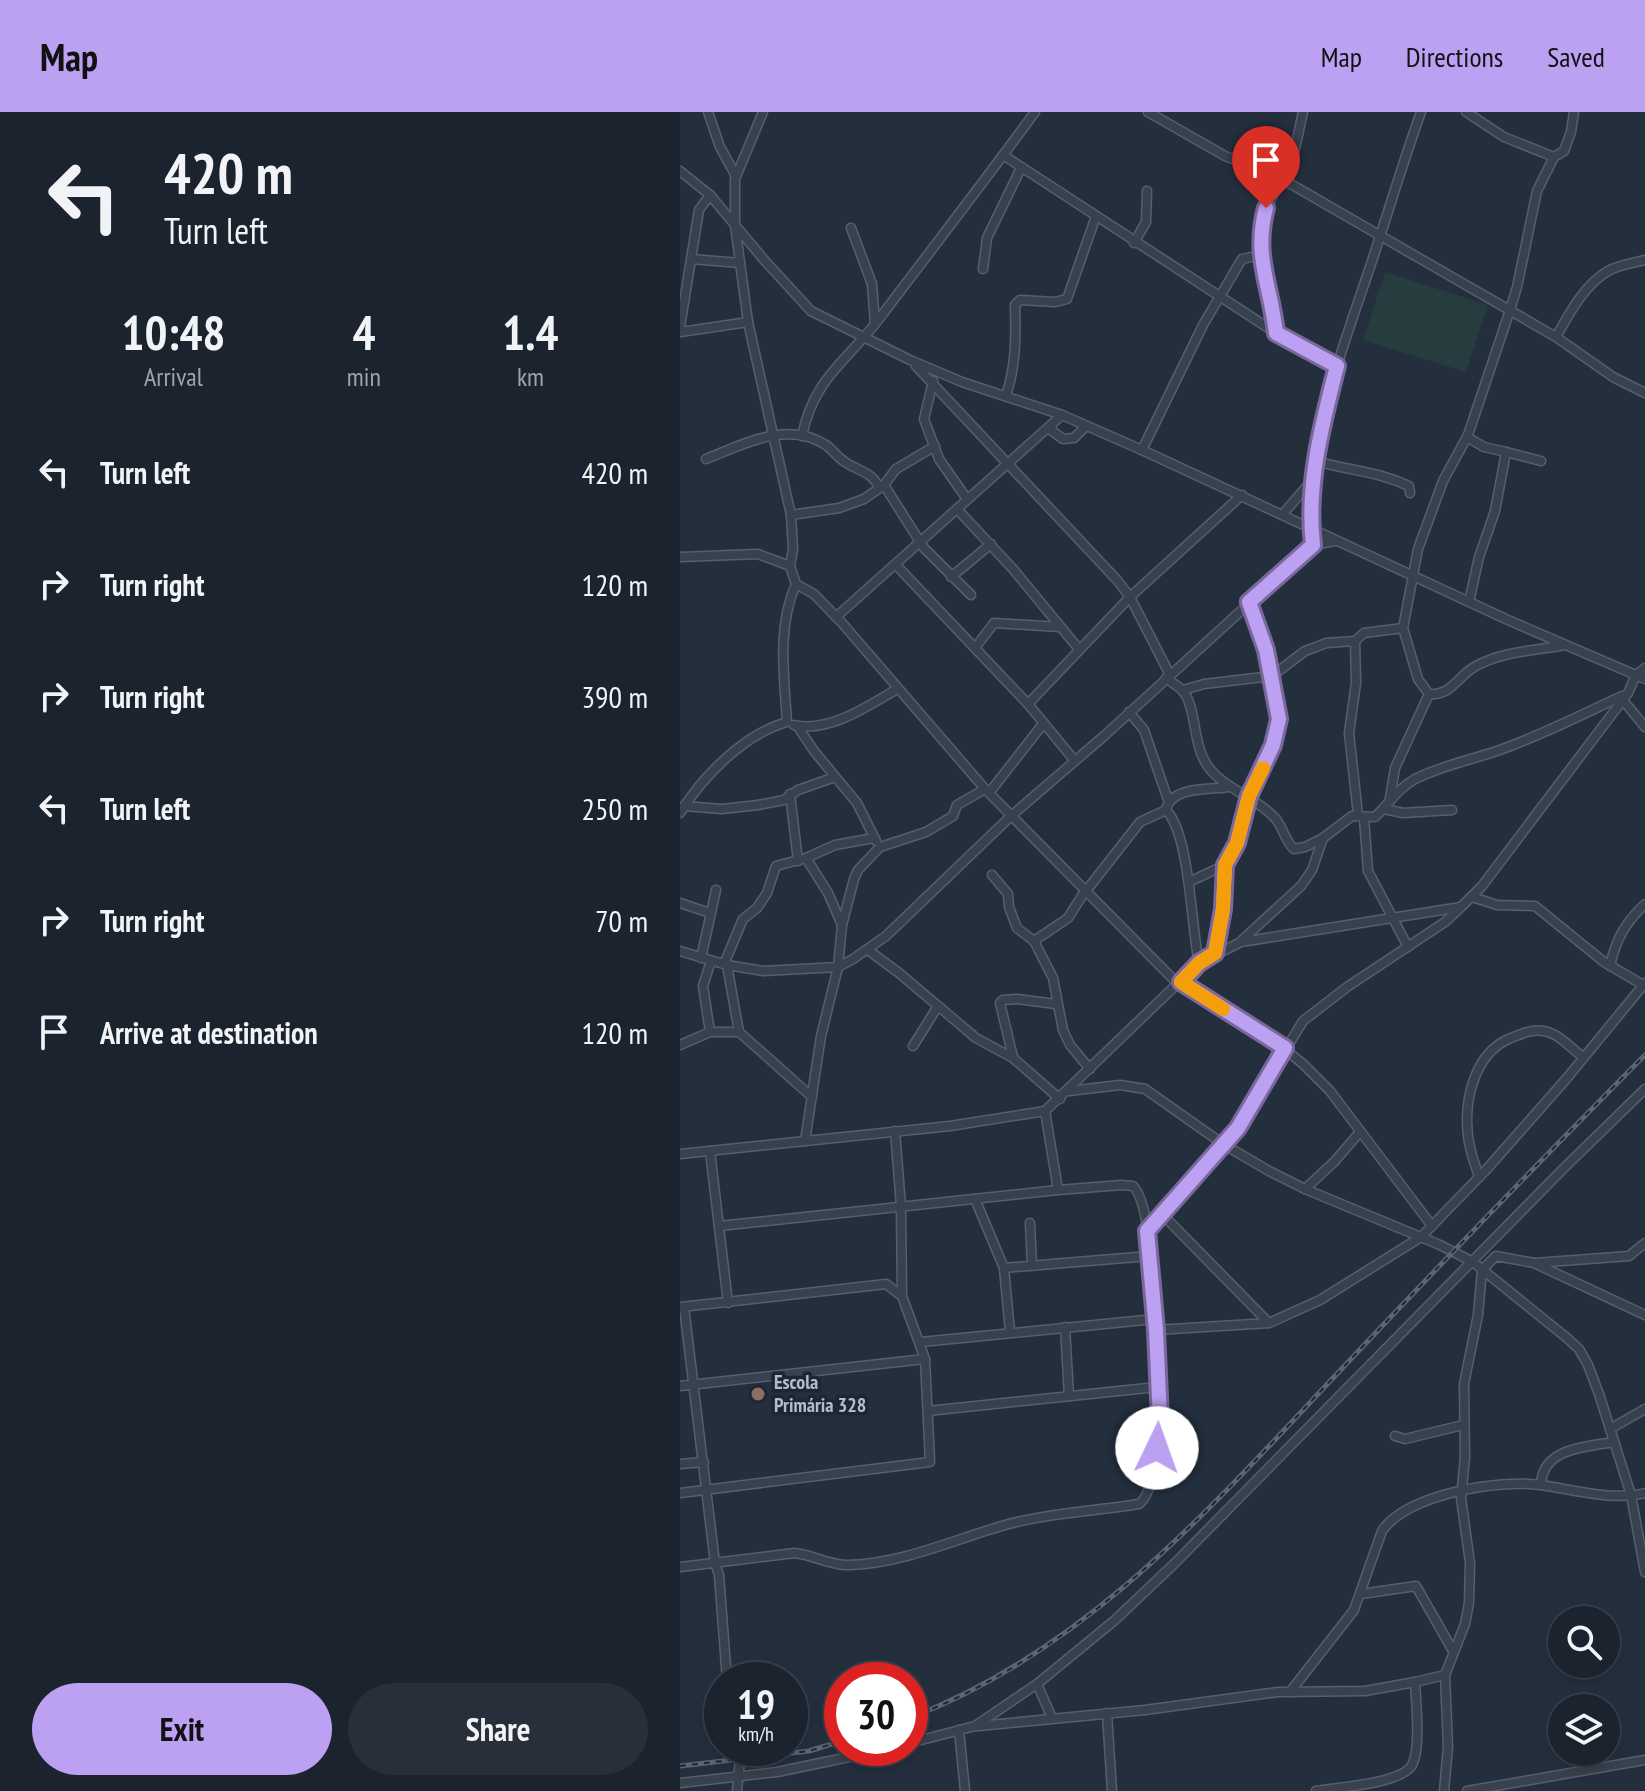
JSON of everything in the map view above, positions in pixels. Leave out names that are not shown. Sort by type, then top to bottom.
[{"type":"street","points":[[708,112],[720,147],[736,176]]},
{"type":"street","points":[[763,112],[736,176],[735,225],[748,322],[791,515],[793,549],[790,566],[796,584],[787,605],[784,655],[787,722]]},
{"type":"street","points":[[802,436],[808,413],[822,383],[865,338],[1035,112]]},
{"type":"street","points":[[1148,112],[1225,156],[1282,179],[1556,337],[1613,377],[1645,393]]},
{"type":"street","points":[[1276,333],[1260,255],[1260,227],[1266,208],[1293,157],[1303,112]]},
{"type":"street","points":[[1313,545],[1311,527],[1316,461],[1337,366],[1421,112]]},
{"type":"street","points":[[1466,112],[1504,137],[1554,157]]},
{"type":"street","points":[[1429,694],[1418,679],[1403,628],[1423,530],[1443,481],[1467,437],[1517,287],[1537,191],[1554,157],[1564,151],[1574,112]]},
{"type":"street","points":[[1003,155],[1276,333],[1337,366]]},
{"type":"street","points":[[983,269],[987,238],[1021,168]]},
{"type":"street","points":[[680,171],[710,195],[811,311],[962,382],[1062,415],[1142,450],[1469,602],[1641,677]]},
{"type":"street","points":[[1134,243],[1146,222],[1147,191]]},
{"type":"street","points":[[710,195],[699,210],[691,259],[684,269],[680,330],[748,322]]},
{"type":"street","points":[[1006,396],[1012,379],[1016,342],[1015,305],[1020,300],[1055,302],[1067,299],[1096,216]]},
{"type":"street","points":[[851,228],[872,284],[875,324]]},
{"type":"street","points":[[1142,450],[1242,259],[1260,255]]},
{"type":"street","points":[[691,259],[740,263]]},
{"type":"street","points":[[1556,337],[1580,298],[1599,278],[1618,267],[1645,260]]},
{"type":"street","points":[[910,360],[1117,580],[1130,597],[1168,676],[1183,690],[1206,764],[1229,787],[1249,796],[1275,818],[1284,830],[1288,844],[1294,849],[1323,838],[1340,822],[1361,816],[1375,817],[1384,809],[1390,798],[1395,768],[1429,694]]},
{"type":"street","points":[[933,381],[924,419],[951,480],[967,499]]},
{"type":"street","points":[[836,617],[1062,415]]},
{"type":"street","points":[[1052,424],[1051,430],[1063,439],[1074,438],[1085,427]]},
{"type":"street","points":[[706,459],[774,434],[802,436],[826,445],[836,457],[873,477],[919,540],[971,595]]},
{"type":"street","points":[[1467,437],[1484,447],[1541,461]]},
{"type":"street","points":[[791,515],[853,503],[881,486],[896,469],[935,446]]},
{"type":"street","points":[[1469,602],[1479,557],[1495,511],[1506,452]]},
{"type":"street","points":[[1316,461],[1348,471],[1386,475],[1409,486],[1410,493]]},
{"type":"street","points":[[1283,514],[1314,478]]},
{"type":"street","points":[[1028,704],[1078,648],[1130,597],[1242,495]]},
{"type":"street","points":[[957,509],[991,544],[1078,648]]},
{"type":"street","points":[[680,951],[711,961],[782,972],[838,967],[868,950],[1011,816],[1313,545],[1335,541]]},
{"type":"street","points":[[951,577],[991,544]]},
{"type":"street","points":[[680,557],[758,554],[790,566]]},
{"type":"street","points":[[896,565],[1028,704],[1075,761]]},
{"type":"street","points":[[796,584],[814,594],[987,791],[1179,983],[1285,1048],[1330,1091],[1432,1226]]},
{"type":"street","points":[[1215,953],[1223,909],[1225,865],[1237,843],[1249,796],[1277,733],[1278,707],[1272,676],[1259,626],[1249,602]]},
{"type":"street","points":[[975,648],[994,623],[1060,627]]},
{"type":"street","points":[[1183,690],[1204,684],[1272,676],[1305,651],[1326,643],[1355,641],[1364,633],[1403,628]]},
{"type":"street","points":[[1355,641],[1356,683],[1349,733],[1365,855],[1368,871],[1408,947]]},
{"type":"street","points":[[1429,694],[1442,694],[1468,671],[1498,656],[1565,645]]},
{"type":"street","points":[[1147,1231],[1248,1113],[1303,1021],[1347,987],[1445,922],[1472,897],[1645,668]]},
{"type":"street","points":[[798,727],[830,723],[897,689]]},
{"type":"street","points":[[1390,798],[1414,780],[1446,766],[1500,750],[1625,696]]},
{"type":"street","points":[[1625,696],[1645,727]]},
{"type":"street","points":[[1129,712],[1144,730],[1178,837],[1189,882],[1199,963]]},
{"type":"street","points":[[682,809],[700,786],[741,747],[766,730],[787,722],[798,727],[857,803],[880,847]]},
{"type":"street","points":[[805,1141],[821,1036],[838,967],[842,925],[858,870],[880,847],[926,832],[953,816],[957,805],[987,791],[1043,724]]},
{"type":"street","points":[[682,809],[737,808],[779,801],[835,777]]},
{"type":"street","points":[[1034,941],[1068,918],[1085,891],[1140,822],[1183,793],[1229,787]]},
{"type":"street","points":[[790,794],[802,859],[828,893],[842,925]]},
{"type":"street","points":[[1384,809],[1403,813],[1452,810]]},
{"type":"street","points":[[812,1097],[739,1032],[726,964],[743,919],[757,908],[767,893],[776,866],[835,845],[874,838]]},
{"type":"street","points":[[1241,942],[1301,886],[1312,870],[1323,838]]},
{"type":"street","points":[[1189,882],[1225,865]]},
{"type":"street","points":[[992,875],[1008,894],[1009,907],[1019,932],[1034,941],[1053,978],[1063,1030],[1070,1045],[1090,1069]]},
{"type":"street","points":[[701,958],[716,890]]},
{"type":"street","points":[[1156,1330],[1269,1323],[1320,1300],[1421,1237],[1567,1078],[1644,984],[1610,966],[1535,906],[1497,905],[1472,897]]},
{"type":"street","points":[[680,903],[710,913]]},
{"type":"street","points":[[1610,966],[1622,928],[1645,904]]},
{"type":"street","points":[[680,1154],[991,1121],[1045,1111],[1199,963],[1215,953],[1241,942],[1461,907]]},
{"type":"street","points":[[868,950],[976,1038],[1013,1058],[1060,1099]]},
{"type":"street","points":[[710,1032],[703,986],[711,961]]},
{"type":"street","points":[[1013,1058],[1000,1003],[1017,999],[1056,1004]]},
{"type":"street","points":[[913,1046],[938,1006]]},
{"type":"street","points":[[1479,1177],[1469,1146],[1469,1107],[1481,1061],[1490,1049],[1520,1034],[1543,1031],[1555,1035],[1583,1057]]},
{"type":"street","points":[[680,1045],[710,1032],[739,1032]]},
{"type":"street","points":[[1068,1091],[1120,1085],[1145,1089],[1223,1144],[1305,1189],[1473,1262],[1579,1349],[1588,1365],[1631,1495],[1645,1572]]},
{"type":"street","points":[[975,1726],[1037,1684],[1115,1620],[1174,1564],[1645,1089]]},
{"type":"street","points":[[1045,1111],[1058,1190]]},
{"type":"street","points":[[680,1493],[930,1462],[925,1359],[902,1296],[901,1206],[895,1131]]},
{"type":"street","points":[[1305,1189],[1359,1133]]},
{"type":"street","points":[[710,1151],[728,1303]]},
{"type":"street","points":[[680,1567],[795,1553],[844,1565],[863,1564],[922,1553],[1007,1525],[1139,1504],[1146,1500],[1149,1493],[1160,1428],[1156,1330],[1147,1231],[1139,1192],[1133,1186],[1058,1190],[719,1226]]},
{"type":"street","points":[[975,1199],[1004,1268],[1010,1332]]},
{"type":"street","points":[[1161,1213],[1269,1323]]},
{"type":"street","points":[[1030,1223],[1032,1266]]},
{"type":"street","points":[[1444,1791],[1448,1747],[1445,1675],[1465,1624],[1469,1603],[1470,1563],[1461,1490],[1465,1457],[1464,1384],[1478,1315],[1482,1270],[1496,1256],[1534,1263],[1629,1256],[1645,1243]]},
{"type":"street","points":[[1004,1268],[1149,1256]]},
{"type":"street","points":[[1534,1263],[1645,1315]]},
{"type":"street","points":[[726,1662],[719,1575],[682,1307],[886,1284],[902,1296]]},
{"type":"street","points":[[921,1342],[1155,1319]]},
{"type":"street","points":[[1065,1327],[1069,1396]]},
{"type":"street","points":[[680,1386],[925,1359]]},
{"type":"street","points":[[928,1411],[1157,1387]]},
{"type":"street","points":[[1610,1429],[1645,1409]]},
{"type":"street","points":[[1395,1436],[1405,1439],[1463,1425]]},
{"type":"street","points":[[1541,1485],[1544,1467],[1553,1458],[1575,1449],[1614,1442]]},
{"type":"street","points":[[680,1464],[704,1462]]},
{"type":"street","points":[[1290,1692],[1346,1622],[1361,1594],[1382,1531],[1388,1522],[1413,1505],[1461,1490],[1541,1485],[1589,1494],[1645,1493]]},
{"type":"street","points":[[1361,1594],[1416,1586],[1453,1651]]},
{"type":"street","points":[[928,1738],[975,1726],[1290,1692],[1365,1691],[1445,1675]]},
{"type":"street","points":[[1316,1791],[1396,1778],[1411,1766],[1416,1748],[1415,1682]]},
{"type":"street","points":[[1037,1684],[1052,1718]]},
{"type":"street","points":[[1107,1713],[1112,1791]]},
{"type":"street","points":[[959,1730],[965,1791]]},
{"type":"street","points":[[1467,1791],[1645,1760]]},
{"type":"street","points":[[680,1783],[824,1763]]},
{"type":"street","points":[[737,1791],[739,1766]]},
{"type":"green space","points":[[1385,272],[1488,305],[1466,372],[1363,340]]},
{"type":"railway","points":[[928,1710],[976,1688],[1038,1652],[1096,1610],[1150,1564],[1252,1464],[1645,1055]]},
{"type":"railway","points":[[680,1766],[809,1751],[824,1746]]},
{"type":"slow traffic","points":[[1223,1009],[1181,982],[1199,963],[1215,953],[1223,909],[1225,865],[1237,843],[1249,796],[1263,768]]},
{"type":"place","name":"Escola Primária 328","points":[[758,1394]]},
{"type":"route","points":[[1157,1448],[1160,1420],[1156,1330],[1147,1231],[1238,1128],[1285,1048],[1181,982],[1199,963],[1215,953],[1223,909],[1225,865],[1237,843],[1249,796],[1277,733],[1278,707],[1272,676],[1259,626],[1249,602],[1313,545],[1314,478],[1337,366],[1276,333],[1260,255],[1260,227],[1266,208]]}]
